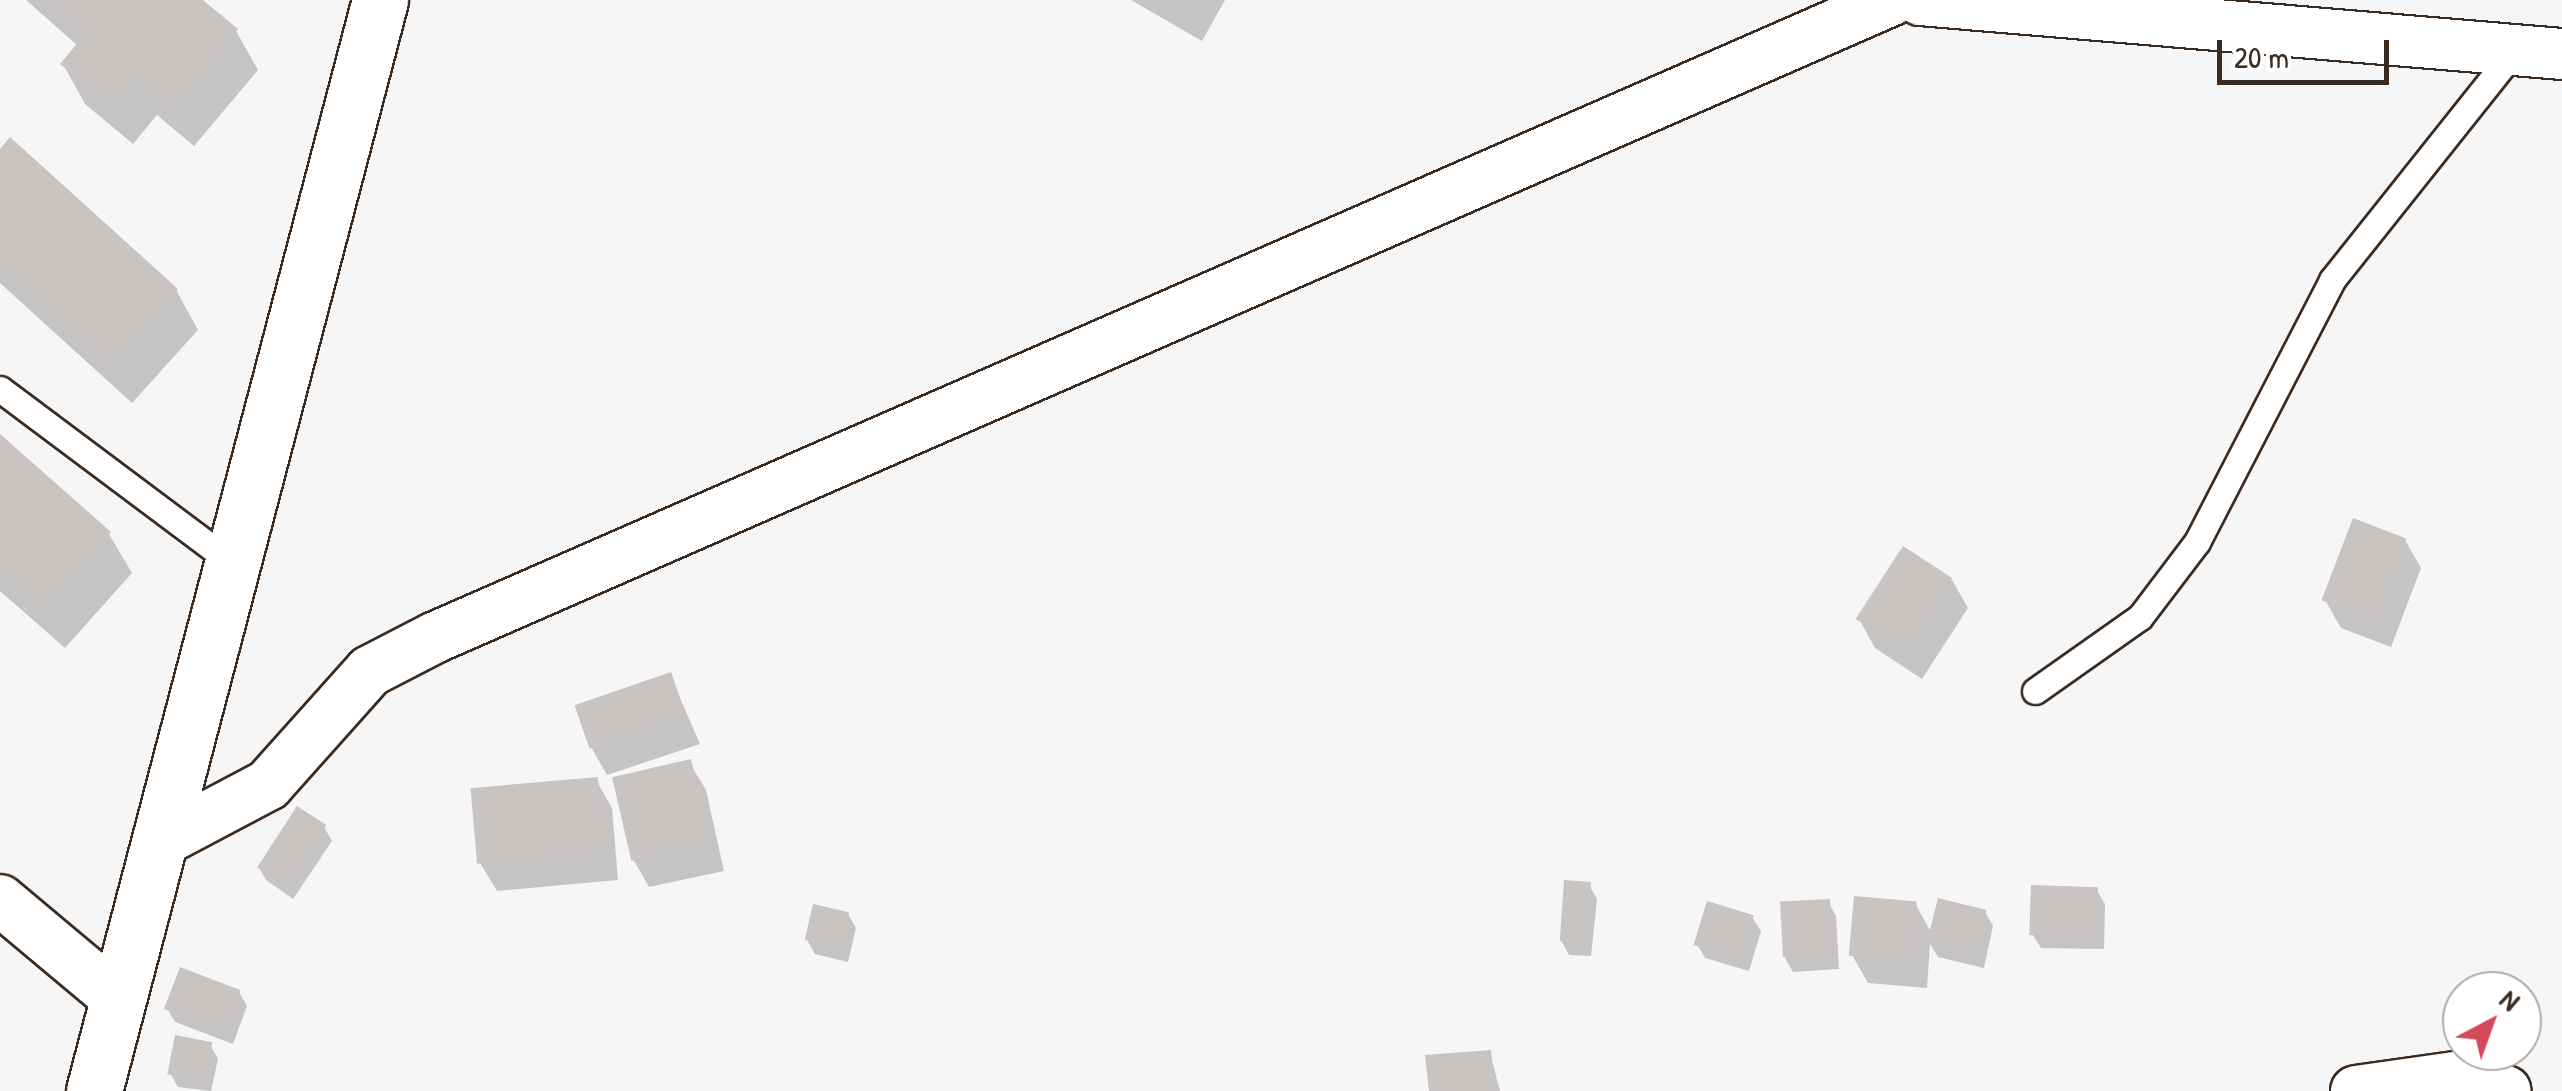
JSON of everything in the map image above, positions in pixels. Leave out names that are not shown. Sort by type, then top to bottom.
[{"type":"street","points":[[94,1091],[164,840],[380,0]]},
{"type":"street","points":[[164,840],[268,785],[370,671],[436,637],[1892,0]]},
{"type":"street","points":[[1920,0],[2538,52]]},
{"type":"street","points":[[0,900],[119,1000]]},
{"type":"street","points":[[2356,1091],[2462,1076],[2506,1091]]},
{"type":"lane","points":[[2035,691],[2140,617],[2197,542],[2332,280],[2538,52]]},
{"type":"lane","points":[[0,388],[234,564]]},
{"type":"building","points":[[45,0],[203,0],[238,29],[171,109],[134,78],[110,107],[60,64],[85,34]]},
{"type":"building","points":[[10,137],[178,289],[109,365],[0,266],[0,149]]},
{"type":"building","points":[[0,434],[111,532],[42,611],[0,574]]},
{"type":"building","points":[[2353,518],[2406,538],[2375,621],[2321,600]]},
{"type":"building","points":[[1903,546],[1952,578],[1905,651],[1856,619]]},
{"type":"building","points":[[671,672],[686,715],[590,749],[575,705]]},
{"type":"building","points":[[691,759],[710,843],[631,861],[612,777]]},
{"type":"building","points":[[598,777],[605,853],[477,864],[470,788]]},
{"type":"building","points":[[297,806],[326,825],[287,886],[257,867]]},
{"type":"building","points":[[1564,880],[1591,882],[1587,943],[1560,941]]},
{"type":"building","points":[[2031,885],[2098,887],[2096,937],[2029,935]]},
{"type":"building","points":[[1854,896],[1917,901],[1912,961],[1849,956]]},
{"type":"building","points":[[1938,898],[1987,910],[1975,956],[1927,944]]},
{"type":"building","points":[[1830,899],[1833,955],[1783,958],[1780,902]]},
{"type":"building","points":[[1707,901],[1754,915],[1740,959],[1694,945]]},
{"type":"building","points":[[813,904],[849,912],[841,948],[805,940]]},
{"type":"building","points":[[180,967],[241,990],[225,1032],[164,1009]]},
{"type":"building","points":[[175,1035],[212,1042],[205,1082],[167,1074]]},
{"type":"building","points":[[1491,1050],[1495,1091],[1429,1091],[1425,1055]]}]
